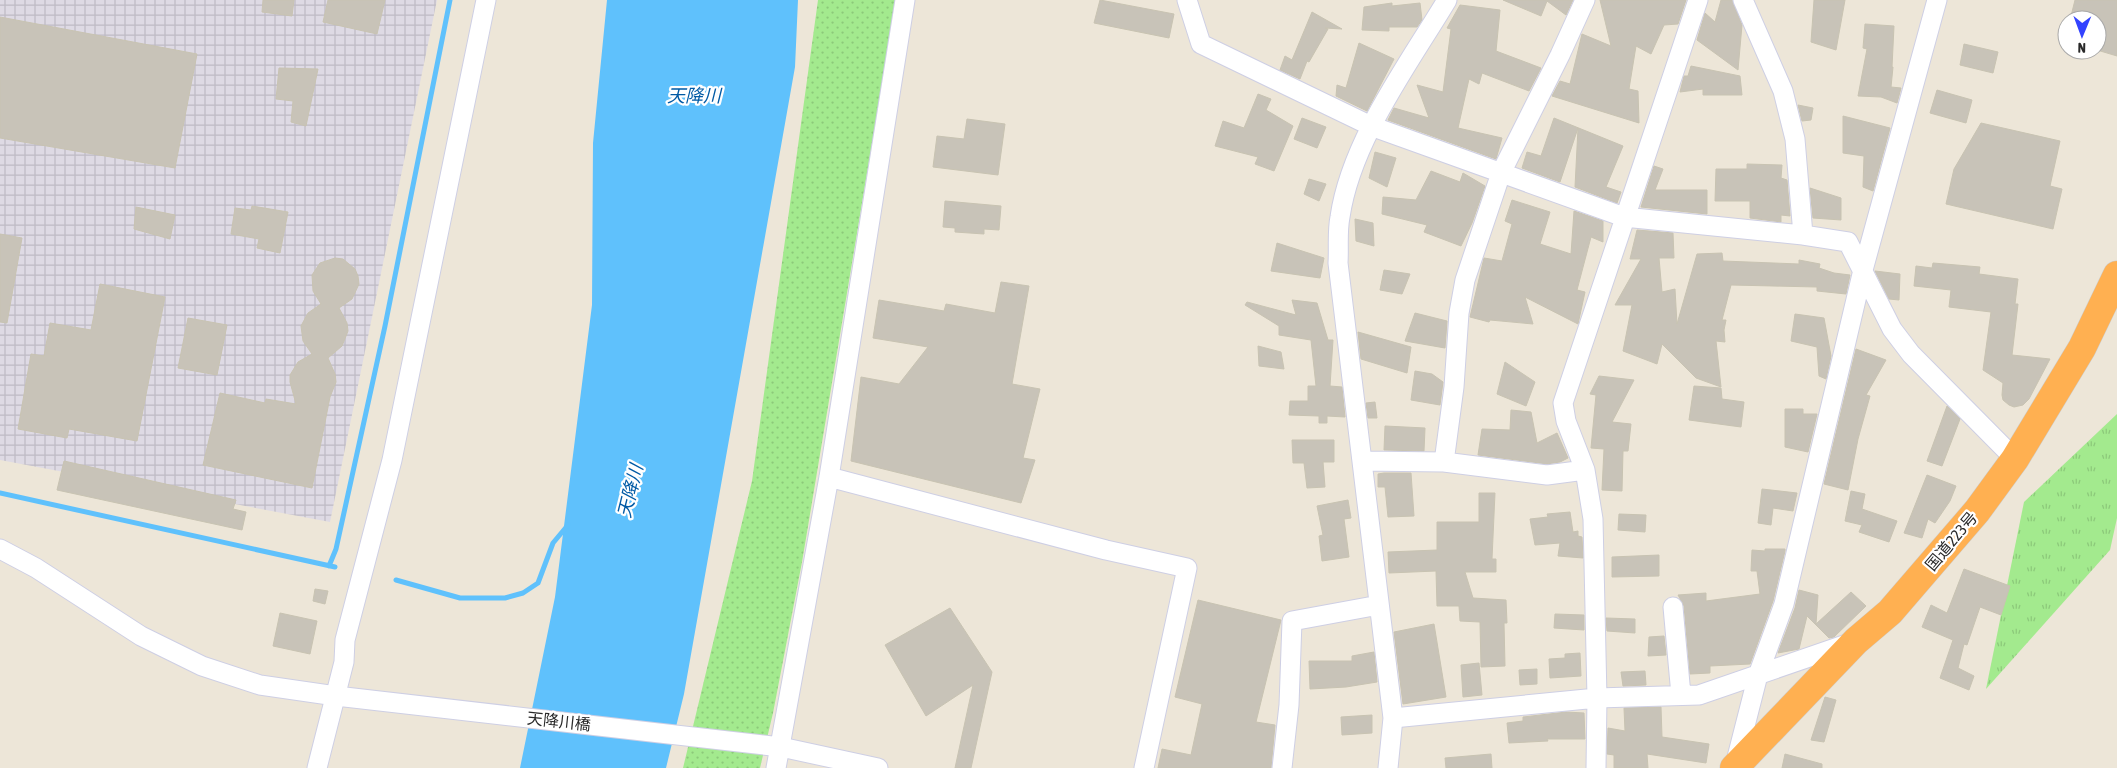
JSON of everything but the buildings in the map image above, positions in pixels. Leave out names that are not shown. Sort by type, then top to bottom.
[{"type":"highway","name":"国道223号","points":[[1734,768],[1856,641],[1890,612],[1977,511],[2015,459],[2082,348],[2117,275]]},
{"type":"street","points":[[317,768],[344,662],[345,640],[392,460],[486,0]]},
{"type":"street","points":[[776,768],[829,477],[905,0]]},
{"type":"street","points":[[1187,0],[1202,44],[1371,126],[1624,217],[1803,234],[1848,242],[1892,329],[1910,354],[2015,459]]},
{"type":"street","points":[[1388,768],[1393,718],[1338,263],[1339,218],[1346,188],[1371,126],[1447,0]]},
{"type":"street","points":[[1444,462],[1465,280],[1501,173],[1560,55],[1585,0]]},
{"type":"street","points":[[1596,768],[1597,698],[1593,519],[1585,470],[1566,421],[1563,403],[1698,0]]},
{"type":"street","points":[[1743,0],[1784,91],[1795,139],[1803,234]]},
{"type":"street","points":[[1734,768],[1758,675],[1784,604],[1863,270],[1937,0]]},
{"type":"street","points":[[1362,461],[1444,462],[1547,475],[1585,470]]},
{"type":"street","points":[[829,477],[1106,550],[1187,568],[1144,768]]},
{"type":"street","name":"天降川橋","points":[[0,549],[36,568],[141,636],[202,666],[260,685],[336,696],[781,747],[878,768]]},
{"type":"street","points":[[1282,768],[1289,705],[1292,621],[1379,605]]},
{"type":"street","points":[[1673,607],[1681,695]]},
{"type":"street","points":[[1393,718],[1597,698],[1699,694],[1856,641]]},
{"type":"shaded area","points":[[0,0],[437,0],[330,522],[0,460]]},
{"type":"green space","points":[[818,0],[896,0],[802,562],[773,713],[760,768],[683,768],[752,481]]},
{"type":"green space","points":[[2117,414],[2117,518],[2110,550],[1986,689],[2024,502]]},
{"type":"water","name":"天降川","points":[[607,0],[798,0],[795,67],[684,694],[666,768],[520,768],[555,597],[592,305],[593,143]]},
{"type":"waterway","points":[[329,566],[336,549],[385,326],[450,0]]},
{"type":"waterway","points":[[0,493],[335,567]]},
{"type":"waterway","points":[[396,580],[460,598],[505,598],[523,593],[538,583],[553,543],[568,525]]}]
